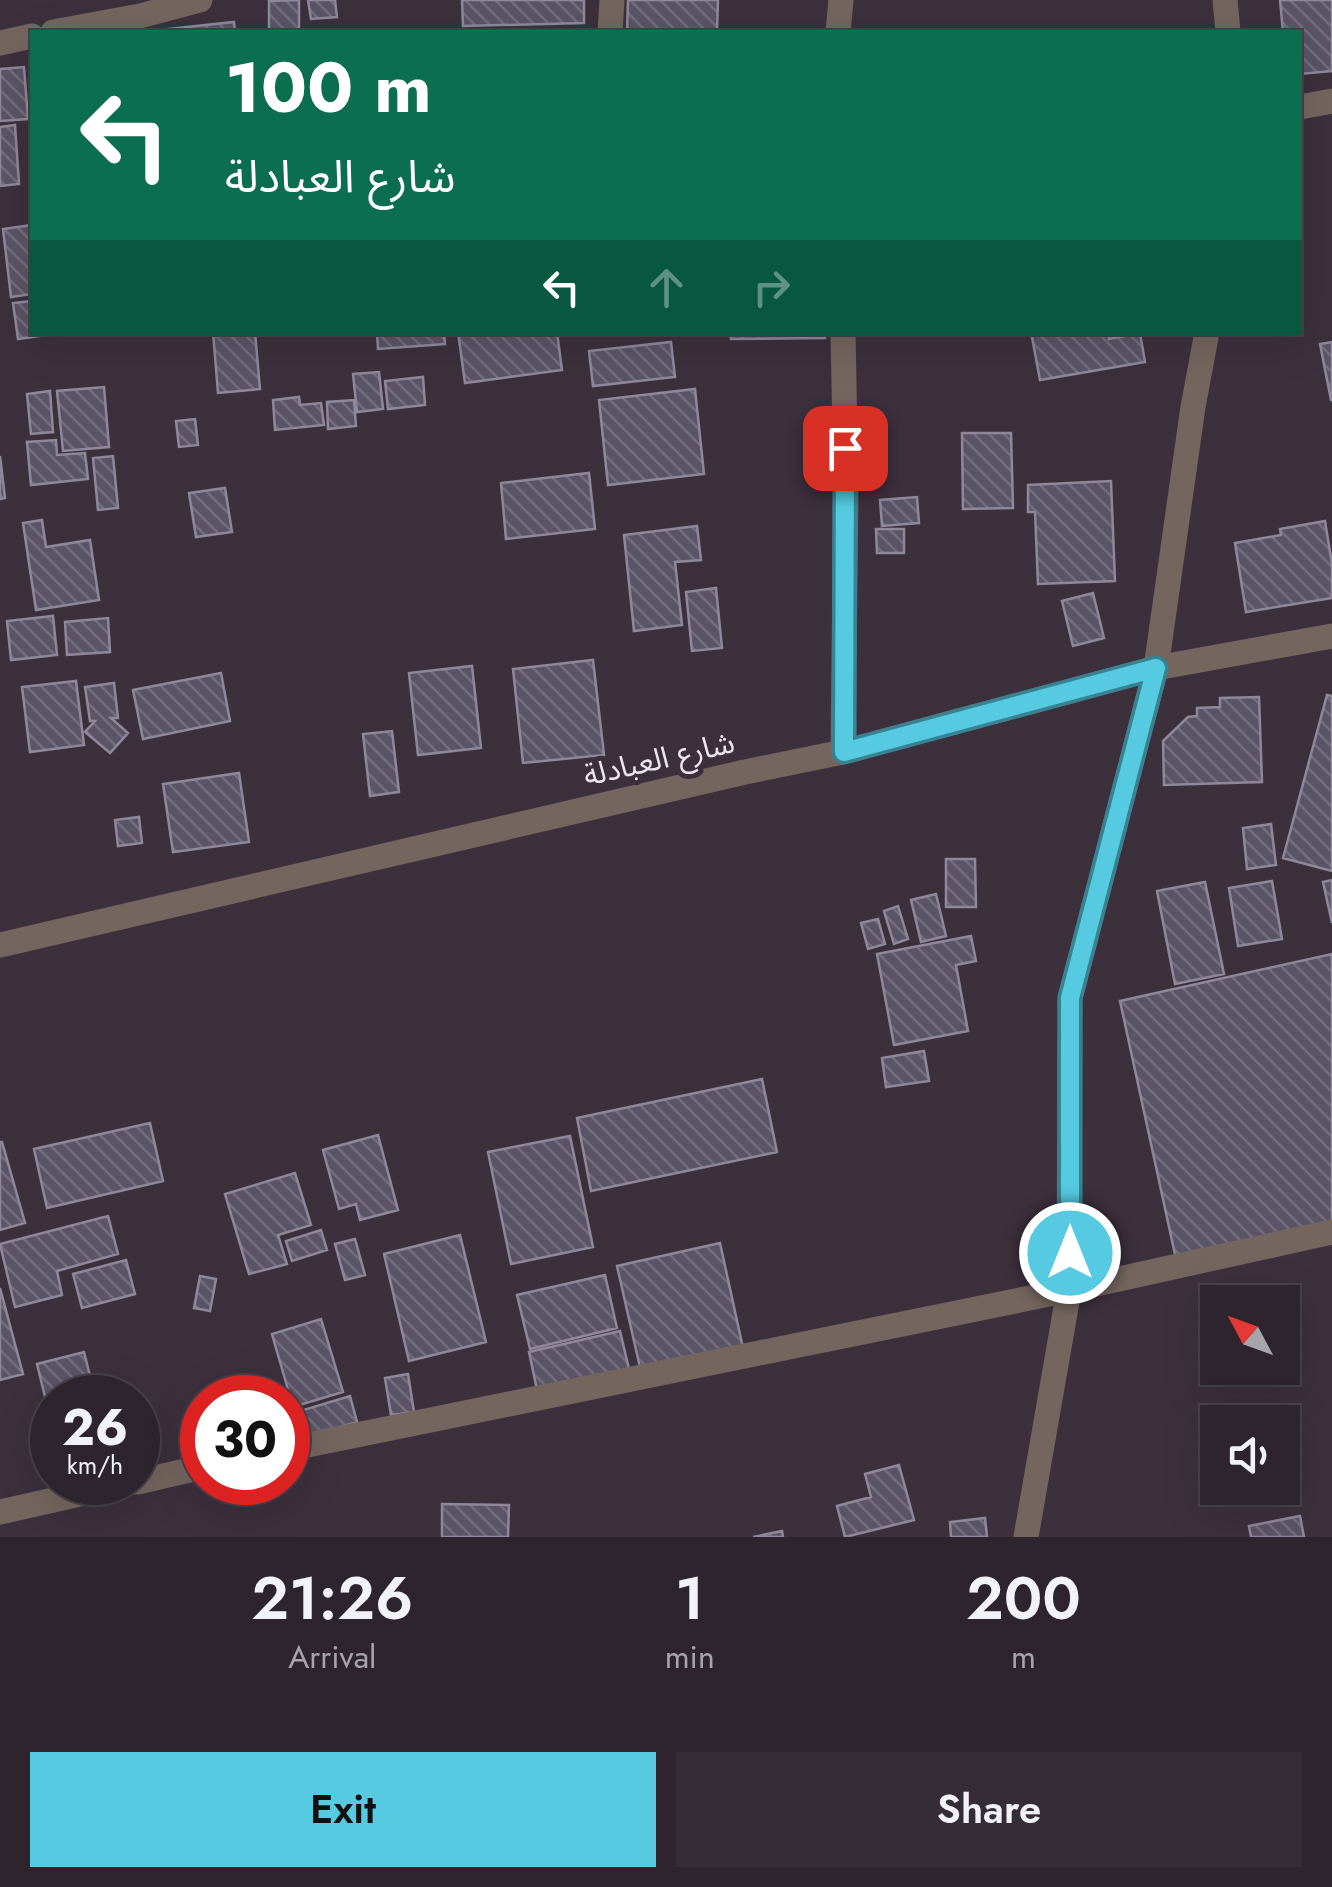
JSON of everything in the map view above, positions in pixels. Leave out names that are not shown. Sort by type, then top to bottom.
[{"type":"street","points":[[63,30],[200,0]]},
{"type":"street","points":[[610,30],[612,0]]},
{"type":"street","points":[[838,30],[841,0]]},
{"type":"street","points":[[1225,0],[1228,30]]},
{"type":"street","points":[[0,43],[30,36]]},
{"type":"street","points":[[1302,107],[1332,101]]},
{"type":"street","points":[[842,335],[846,487],[844,752]]},
{"type":"street","points":[[1026,1537],[1070,1290],[1070,998],[1156,668],[1205,335]]},
{"type":"street","name":"شارع العبادلة","points":[[0,945],[844,752],[1156,668],[1332,636]]},
{"type":"street","points":[[310,1445],[1070,1290],[1332,1232]]},
{"type":"street","points":[[0,1512],[32,1505]]},
{"type":"building","points":[[299,0],[299,30],[269,30],[269,1]]},
{"type":"building","points":[[308,0],[335,0],[337,17],[311,19]]},
{"type":"building","points":[[462,0],[584,0],[584,23],[463,26]]},
{"type":"building","points":[[628,0],[718,0],[717,30],[627,30]]},
{"type":"building","points":[[1280,0],[1332,0],[1332,71],[1302,74],[1302,30],[1283,30]]},
{"type":"building","points":[[234,22],[235,30],[158,30]]},
{"type":"building","points":[[24,67],[28,119],[0,121],[0,69]]},
{"type":"building","points":[[15,125],[19,184],[0,186],[0,127]]},
{"type":"building","points":[[30,225],[30,294],[11,297],[3,229]]},
{"type":"building","points":[[30,301],[30,335],[46,335],[18,339],[13,303]]},
{"type":"building","points":[[213,335],[255,335],[260,389],[218,393]]},
{"type":"building","points":[[377,335],[444,335],[445,344],[378,349]]},
{"type":"building","points":[[458,335],[557,335],[562,370],[465,383]]},
{"type":"building","points":[[731,335],[825,335],[825,338],[731,339]]},
{"type":"building","points":[[1032,335],[1108,335],[1109,339],[1140,335],[1145,362],[1040,380]]},
{"type":"building","points":[[671,342],[675,377],[593,386],[589,351]]},
{"type":"building","points":[[1332,342],[1332,400],[1331,400],[1320,344]]},
{"type":"building","points":[[379,372],[383,409],[357,412],[353,374]]},
{"type":"building","points":[[423,377],[425,405],[388,409],[385,381]]},
{"type":"building","points":[[104,387],[109,447],[63,451],[57,391]]},
{"type":"building","points":[[695,389],[704,474],[608,485],[599,400]]},
{"type":"building","points":[[50,391],[53,432],[31,434],[27,394]]},
{"type":"building","points":[[299,397],[300,405],[321,403],[324,425],[275,430],[273,400]]},
{"type":"building","points":[[354,400],[356,426],[328,429],[327,402]]},
{"type":"building","points":[[195,419],[198,445],[179,447],[176,421]]},
{"type":"building","points":[[962,433],[1011,433],[1013,508],[963,509]]},
{"type":"building","points":[[56,440],[57,455],[85,453],[88,479],[31,485],[27,442]]},
{"type":"building","points":[[0,456],[5,498],[0,499]]},
{"type":"building","points":[[113,456],[118,508],[98,510],[93,458]]},
{"type":"building","points":[[589,473],[595,529],[506,539],[501,483]]},
{"type":"building","points":[[1111,481],[1115,581],[1038,584],[1035,512],[1028,512],[1028,485]]},
{"type":"building","points":[[225,488],[232,532],[196,537],[189,493]]},
{"type":"building","points":[[917,497],[919,523],[882,526],[880,500]]},
{"type":"building","points":[[42,520],[46,547],[90,540],[99,600],[36,610],[23,523]]},
{"type":"building","points":[[1325,521],[1332,564],[1332,598],[1246,612],[1235,543],[1281,535],[1280,529]]},
{"type":"building","points":[[697,526],[701,560],[675,562],[682,625],[634,631],[624,535]]},
{"type":"building","points":[[876,529],[904,529],[904,553],[877,553]]},
{"type":"building","points":[[716,588],[722,648],[692,651],[686,592]]},
{"type":"building","points":[[1093,593],[1104,638],[1073,646],[1062,601]]},
{"type":"building","points":[[53,616],[57,655],[11,660],[7,621]]},
{"type":"building","points":[[108,618],[110,652],[67,655],[65,622]]},
{"type":"building","points":[[593,660],[604,755],[523,763],[513,669]]},
{"type":"building","points":[[472,666],[481,748],[418,755],[409,673]]},
{"type":"building","points":[[221,673],[230,721],[143,739],[133,690]]},
{"type":"building","points":[[76,681],[84,745],[30,752],[22,687]]},
{"type":"building","points":[[114,683],[118,718],[111,718],[128,733],[110,753],[85,732],[95,721],[90,721],[85,687]]},
{"type":"building","points":[[1327,695],[1332,696],[1332,871],[1283,858]]},
{"type":"building","points":[[1259,697],[1262,782],[1164,785],[1163,741],[1188,717],[1197,716],[1197,708],[1220,707],[1220,698]]},
{"type":"building","points":[[392,731],[399,792],[370,796],[363,734]]},
{"type":"building","points":[[239,773],[249,842],[173,852],[163,784]]},
{"type":"building","points":[[139,817],[142,843],[118,846],[115,820]]},
{"type":"building","points":[[1271,824],[1276,865],[1247,869],[1243,828]]},
{"type":"building","points":[[946,859],[975,859],[976,907],[946,907]]},
{"type":"building","points":[[1332,880],[1332,923],[1323,882]]},
{"type":"building","points":[[1272,881],[1282,939],[1238,946],[1229,888]]},
{"type":"building","points":[[1205,882],[1224,974],[1175,984],[1157,891]]},
{"type":"building","points":[[936,894],[946,936],[921,942],[911,900]]},
{"type":"building","points":[[898,906],[908,939],[894,944],[884,911]]},
{"type":"building","points":[[878,919],[885,944],[868,949],[861,923]]},
{"type":"building","points":[[971,936],[976,961],[956,965],[968,1031],[894,1045],[877,954]]},
{"type":"building","points":[[1332,954],[1332,1225],[1176,1259],[1120,1001]]},
{"type":"building","points":[[924,1051],[929,1081],[886,1087],[882,1058]]},
{"type":"building","points":[[762,1079],[777,1152],[591,1191],[577,1118]]},
{"type":"building","points":[[150,1123],[163,1181],[47,1208],[34,1149]]},
{"type":"building","points":[[378,1135],[398,1210],[360,1220],[356,1204],[339,1209],[323,1150]]},
{"type":"building","points":[[570,1136],[593,1247],[511,1264],[488,1152]]},
{"type":"building","points":[[0,1142],[25,1223],[0,1230]]},
{"type":"building","points":[[295,1173],[311,1225],[278,1235],[287,1264],[249,1274],[225,1194]]},
{"type":"building","points":[[108,1216],[118,1254],[57,1271],[62,1295],[15,1307],[0,1244]]},
{"type":"building","points":[[321,1230],[327,1250],[292,1261],[286,1241]]},
{"type":"building","points":[[460,1235],[486,1342],[409,1361],[384,1254]]},
{"type":"building","points":[[355,1239],[365,1275],[345,1280],[335,1244]]},
{"type":"building","points":[[720,1243],[743,1348],[641,1372],[617,1266]]},
{"type":"building","points":[[126,1260],[135,1294],[82,1308],[73,1274]]},
{"type":"building","points":[[605,1275],[617,1328],[530,1349],[517,1295]]},
{"type":"building","points":[[200,1276],[216,1279],[210,1311],[194,1308]]},
{"type":"building","points":[[0,1288],[23,1374],[0,1380]]},
{"type":"building","points":[[321,1319],[343,1392],[310,1402],[310,1375],[284,1375],[272,1334]]},
{"type":"building","points":[[620,1331],[629,1369],[537,1390],[529,1352]]},
{"type":"building","points":[[84,1352],[90,1375],[40,1375],[37,1364]]},
{"type":"building","points":[[408,1374],[414,1412],[391,1415],[385,1378]]},
{"type":"building","points":[[350,1396],[357,1422],[310,1436],[310,1408]]},
{"type":"building","points":[[899,1465],[914,1520],[845,1537],[837,1506],[871,1497],[865,1474]]},
{"type":"building","points":[[442,1504],[509,1505],[508,1537],[442,1537]]},
{"type":"building","points":[[1300,1516],[1304,1537],[1251,1537],[1249,1526]]},
{"type":"building","points":[[985,1518],[987,1537],[951,1537],[950,1522]]},
{"type":"building","points":[[782,1531],[783,1537],[753,1537]]},
{"type":"route","points":[[845,448],[844,752],[1156,668],[1070,998],[1070,1253]]}]
